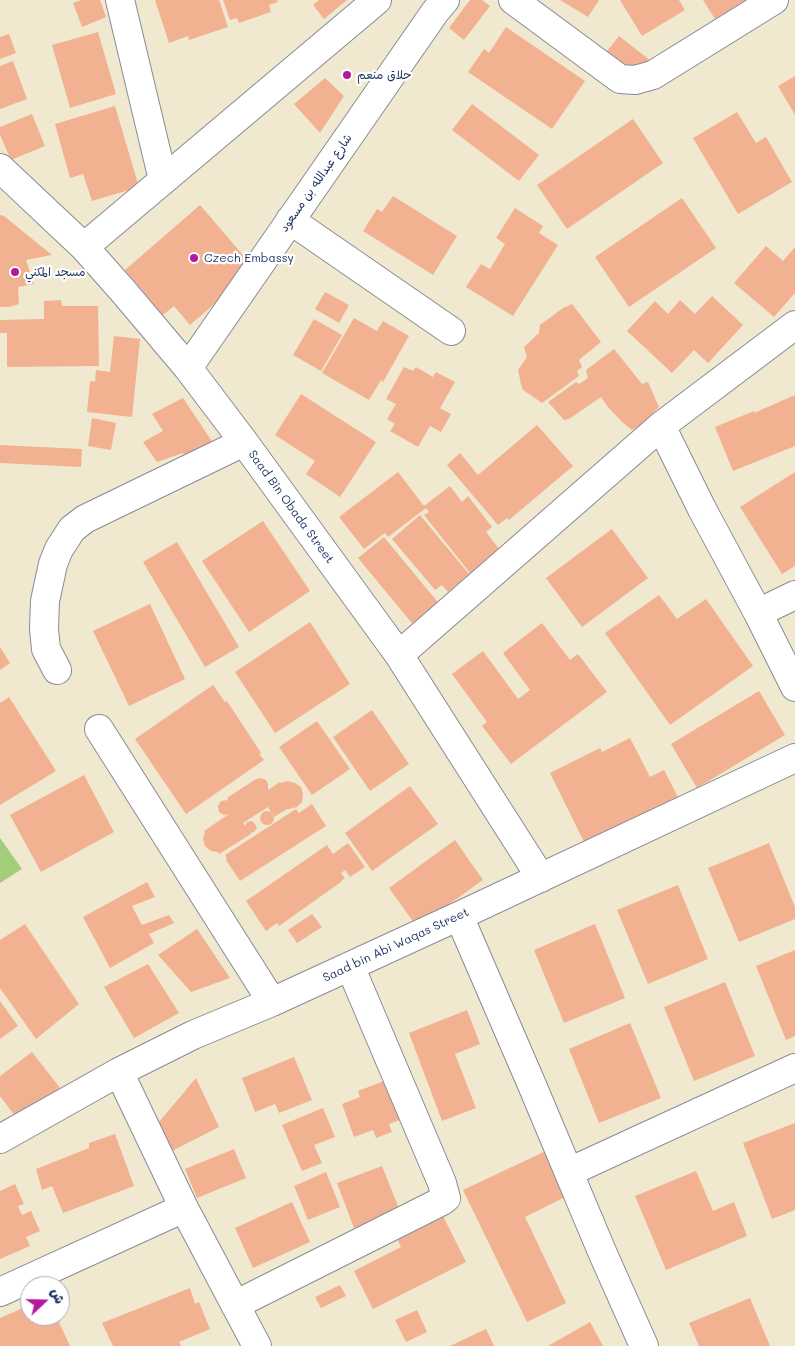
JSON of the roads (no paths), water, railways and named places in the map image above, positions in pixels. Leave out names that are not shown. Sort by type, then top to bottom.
[{"type":"street","points":[[120,0],[163,180]]},
{"type":"street","points":[[84,247],[377,0]]},
{"type":"street","points":[[513,0],[620,79],[635,80],[653,75],[774,0]]},
{"type":"street","name":"شارع عبدالله بن مسعود","points":[[188,368],[435,4]]},
{"type":"street","name":"Saad Bin Obada Street","points":[[0,168],[84,247],[188,368],[399,655],[541,878]]},
{"type":"street","points":[[290,220],[450,331]]},
{"type":"street","points":[[399,655],[662,426],[795,324]]},
{"type":"street","points":[[662,426],[702,509],[795,687]]},
{"type":"street","points":[[56,670],[46,649],[44,629],[45,601],[53,564],[59,548],[72,529],[85,519],[244,442]]},
{"type":"street","points":[[758,613],[795,594]]},
{"type":"street","points":[[99,730],[272,1002]]},
{"type":"street","name":"Saad bin Abi Waqas Street","points":[[0,1139],[119,1072],[193,1035],[272,1002],[459,916],[795,758]]},
{"type":"street","points":[[459,916],[644,1346]]},
{"type":"street","points":[[235,1305],[446,1198],[439,1174],[350,966]]},
{"type":"street","points":[[569,1172],[795,1068]]},
{"type":"street","points":[[119,1072],[184,1208],[257,1346]]},
{"type":"street","points":[[0,1292],[184,1208]]},
{"type":"place","name":"حلاق منعم","points":[[347,75]]},
{"type":"place","name":"Czech Embassy","points":[[194,258]]},
{"type":"place","name":"مسجد المكني","points":[[15,272]]}]
